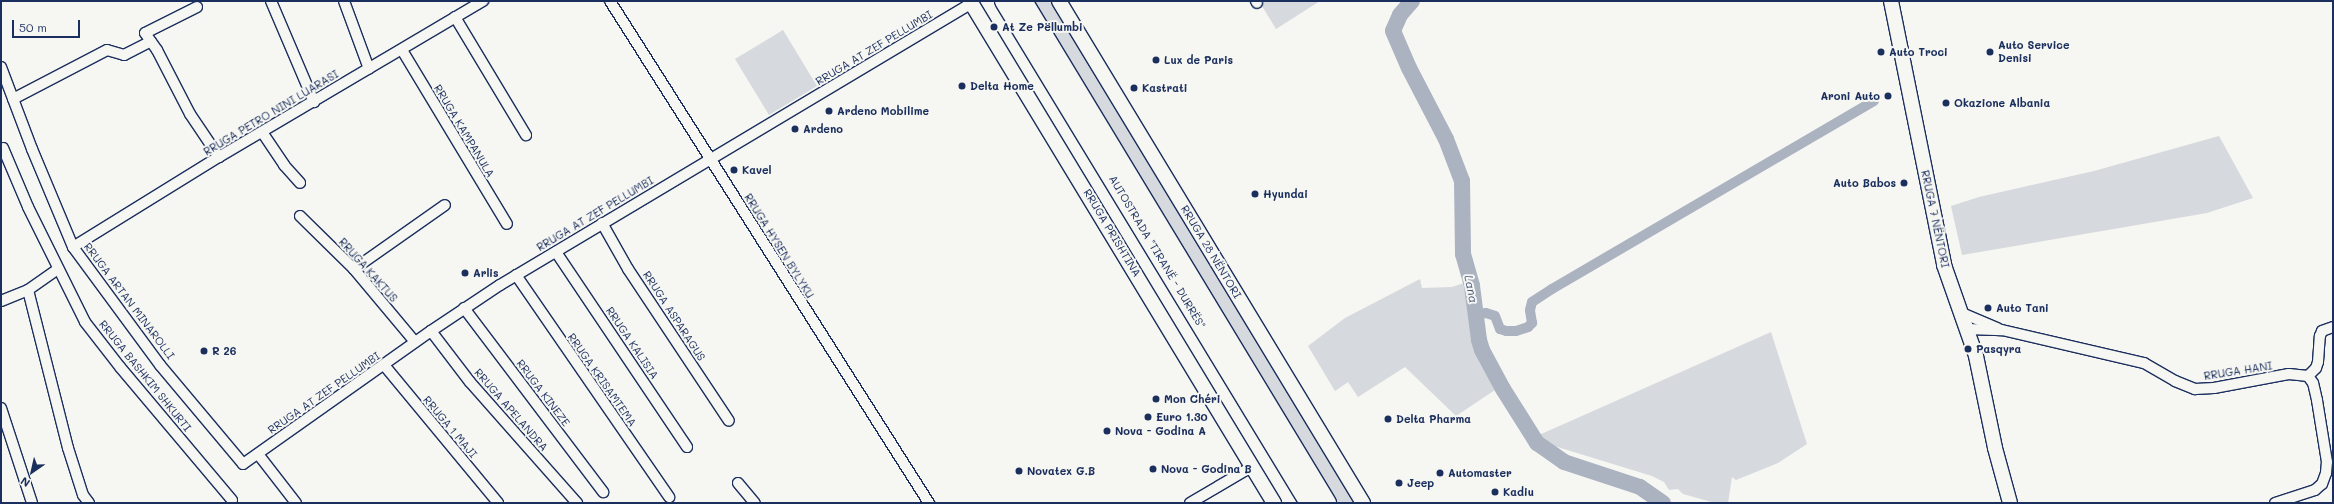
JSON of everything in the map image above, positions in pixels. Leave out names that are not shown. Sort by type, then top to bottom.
[{"type":"highway","name":"AUTOSTRADA \"TIRANË - DURRËS\"","points":[[1004,1],[1309,503]]},
{"type":"highway","name":"AUTOSTRADA \"TIRANË - DURRËS\"","points":[[1022,1],[1326,503]]},
{"type":"main road","name":"RRUGA 28 NËNTORI","points":[[1059,1],[1363,503]]},
{"type":"main road","name":"RRUGA 7 NËNTORI","points":[[1891,1],[1944,265],[1976,356],[1995,448],[2010,503]]},
{"type":"main road","name":"RRUGA PRISHTINA","points":[[971,2],[1274,503]]},
{"type":"street","points":[[272,1],[314,102]]},
{"type":"street","points":[[344,1],[369,69]]},
{"type":"street","name":"RRUGA PETRO NINI LUARASI","points":[[73,247],[219,157],[483,1]]},
{"type":"street","name":"RRUGA HYSEN BYLYKU","points":[[610,1],[929,503]]},
{"type":"street","name":"RRUGA AT ZEF PELLUMBI","points":[[243,464],[464,308],[602,223],[971,2]]},
{"type":"street","points":[[196,7],[145,33],[190,114],[219,157]]},
{"type":"street","points":[[455,18],[526,135]]},
{"type":"street","points":[[13,99],[107,50],[124,55],[150,41]]},
{"type":"street","name":"RRUGA KAMPANULA","points":[[402,50],[507,224]]},
{"type":"street","name":"RRUGA ARTAN MINAROLLI","points":[[1,67],[73,247],[160,365],[243,464]]},
{"type":"street","points":[[262,132],[284,165],[300,183]]},
{"type":"street","name":"RRUGA BASHKIM SHKURTI","points":[[3,148],[19,190],[85,322],[120,367],[232,500]]},
{"type":"street","points":[[354,269],[445,205]]},
{"type":"street","name":"RRUGA KAKTUS","points":[[300,216],[354,269],[415,342]]},
{"type":"street","name":"RRUGA ASPARAGUS","points":[[602,223],[628,269],[729,421]]},
{"type":"street","name":"RRUGA KALISIA","points":[[556,252],[688,447]]},
{"type":"street","points":[[1,301],[28,290],[58,269]]},
{"type":"street","name":"RRUGA KRISAMTEMA","points":[[516,276],[668,498]]},
{"type":"street","points":[[28,290],[66,441],[83,495],[89,503]]},
{"type":"street","name":"RRUGA KINEZE","points":[[464,308],[603,492]]},
{"type":"street","name":"RRUGA HANI","points":[[1962,313],[2002,330],[2144,363],[2175,382],[2195,389],[2214,388],[2289,374],[2308,376]]},
{"type":"street","points":[[2275,503],[2314,490],[2322,484],[2326,473],[2327,462],[2317,400],[2313,383],[2308,376],[2316,368],[2318,362],[2320,336],[2322,331],[2333,327]]},
{"type":"street","name":"RRUGA HANI","points":[[1967,329],[2002,330]]},
{"type":"street","name":"RRUGA APELANDRA","points":[[431,331],[470,382],[577,503]]},
{"type":"street","name":"RRUGA 1 MAJI","points":[[384,365],[498,503]]},
{"type":"street","points":[[1,408],[32,503]]},
{"type":"street","points":[[258,454],[296,503]]},
{"type":"street","points":[[1190,503],[1253,466]]},
{"type":"street","points":[[738,483],[755,503]]},
{"type":"shaded area","points":[[1028,1],[1051,1],[1356,503],[1333,503],[1254,372],[1250,357]]},
{"type":"shaded area","points":[[1259,1],[1320,1],[1276,29]]},
{"type":"shaded area","points":[[783,30],[817,86],[769,115],[735,59]]},
{"type":"shaded area","points":[[2219,136],[2253,198],[2207,213],[1962,255],[1951,206],[1979,197],[2094,171]]},
{"type":"shaded area","points":[[1420,279],[1422,288],[1452,287],[1467,282],[1474,340],[1498,388],[1456,416],[1405,367],[1358,397],[1348,382],[1335,391],[1308,346],[1345,318]]},
{"type":"shaded area","points":[[1771,332],[1807,444],[1778,463],[1736,480],[1732,477],[1728,503],[1715,503],[1683,494],[1678,489],[1669,490],[1664,482],[1652,476],[1551,445],[1539,435]]},
{"type":"waterway","name":"Lana","points":[[1412,1],[1400,15],[1393,31],[1409,68],[1446,139],[1462,181],[1463,254],[1472,286],[1479,340],[1482,350],[1503,389],[1537,443],[1564,462],[1640,487],[1663,503]]},
{"type":"waterway","points":[[1477,315],[1486,313],[1495,316],[1500,329],[1506,331],[1516,331],[1528,327],[1532,323],[1530,310],[1532,302],[1874,101]]},
{"type":"place","name":"At Ze Pëllumbi","points":[[994,27]]},
{"type":"place","name":"Auto Troci","points":[[1881,52]]},
{"type":"place","name":"Auto Service Denisi","points":[[1990,52]]},
{"type":"place","name":"Lux de Paris","points":[[1156,60]]},
{"type":"place","name":"Delta Home","points":[[962,86]]},
{"type":"place","name":"Kastrati","points":[[1134,88]]},
{"type":"place","name":"Aroni Auto","points":[[1888,96]]},
{"type":"place","name":"Okazione Albania","points":[[1946,103]]},
{"type":"place","name":"Ardeno Mobilime","points":[[829,111]]},
{"type":"place","name":"Ardeno","points":[[795,129]]},
{"type":"place","name":"Kavel","points":[[734,170]]},
{"type":"place","name":"Auto Babos","points":[[1904,183]]},
{"type":"place","name":"Hyundai","points":[[1255,194]]},
{"type":"place","name":"Arlis","points":[[465,273]]},
{"type":"place","name":"Auto Tani","points":[[1988,308]]},
{"type":"place","name":"Pasqyra","points":[[1968,349]]},
{"type":"place","name":"R 26","points":[[204,351]]},
{"type":"place","name":"Mon Chéri","points":[[1156,399]]},
{"type":"place","name":"Euro 1.30","points":[[1148,417]]},
{"type":"place","name":"Delta Pharma","points":[[1388,419]]},
{"type":"place","name":"Nova - Godina A","points":[[1107,431]]},
{"type":"place","name":"Nova - Godina B","points":[[1153,469]]},
{"type":"place","name":"Novatex G.B","points":[[1019,471]]},
{"type":"place","name":"Automaster","points":[[1440,473]]},
{"type":"place","name":"Jeep","points":[[1399,483]]},
{"type":"place","name":"Kadiu","points":[[1495,492]]}]
